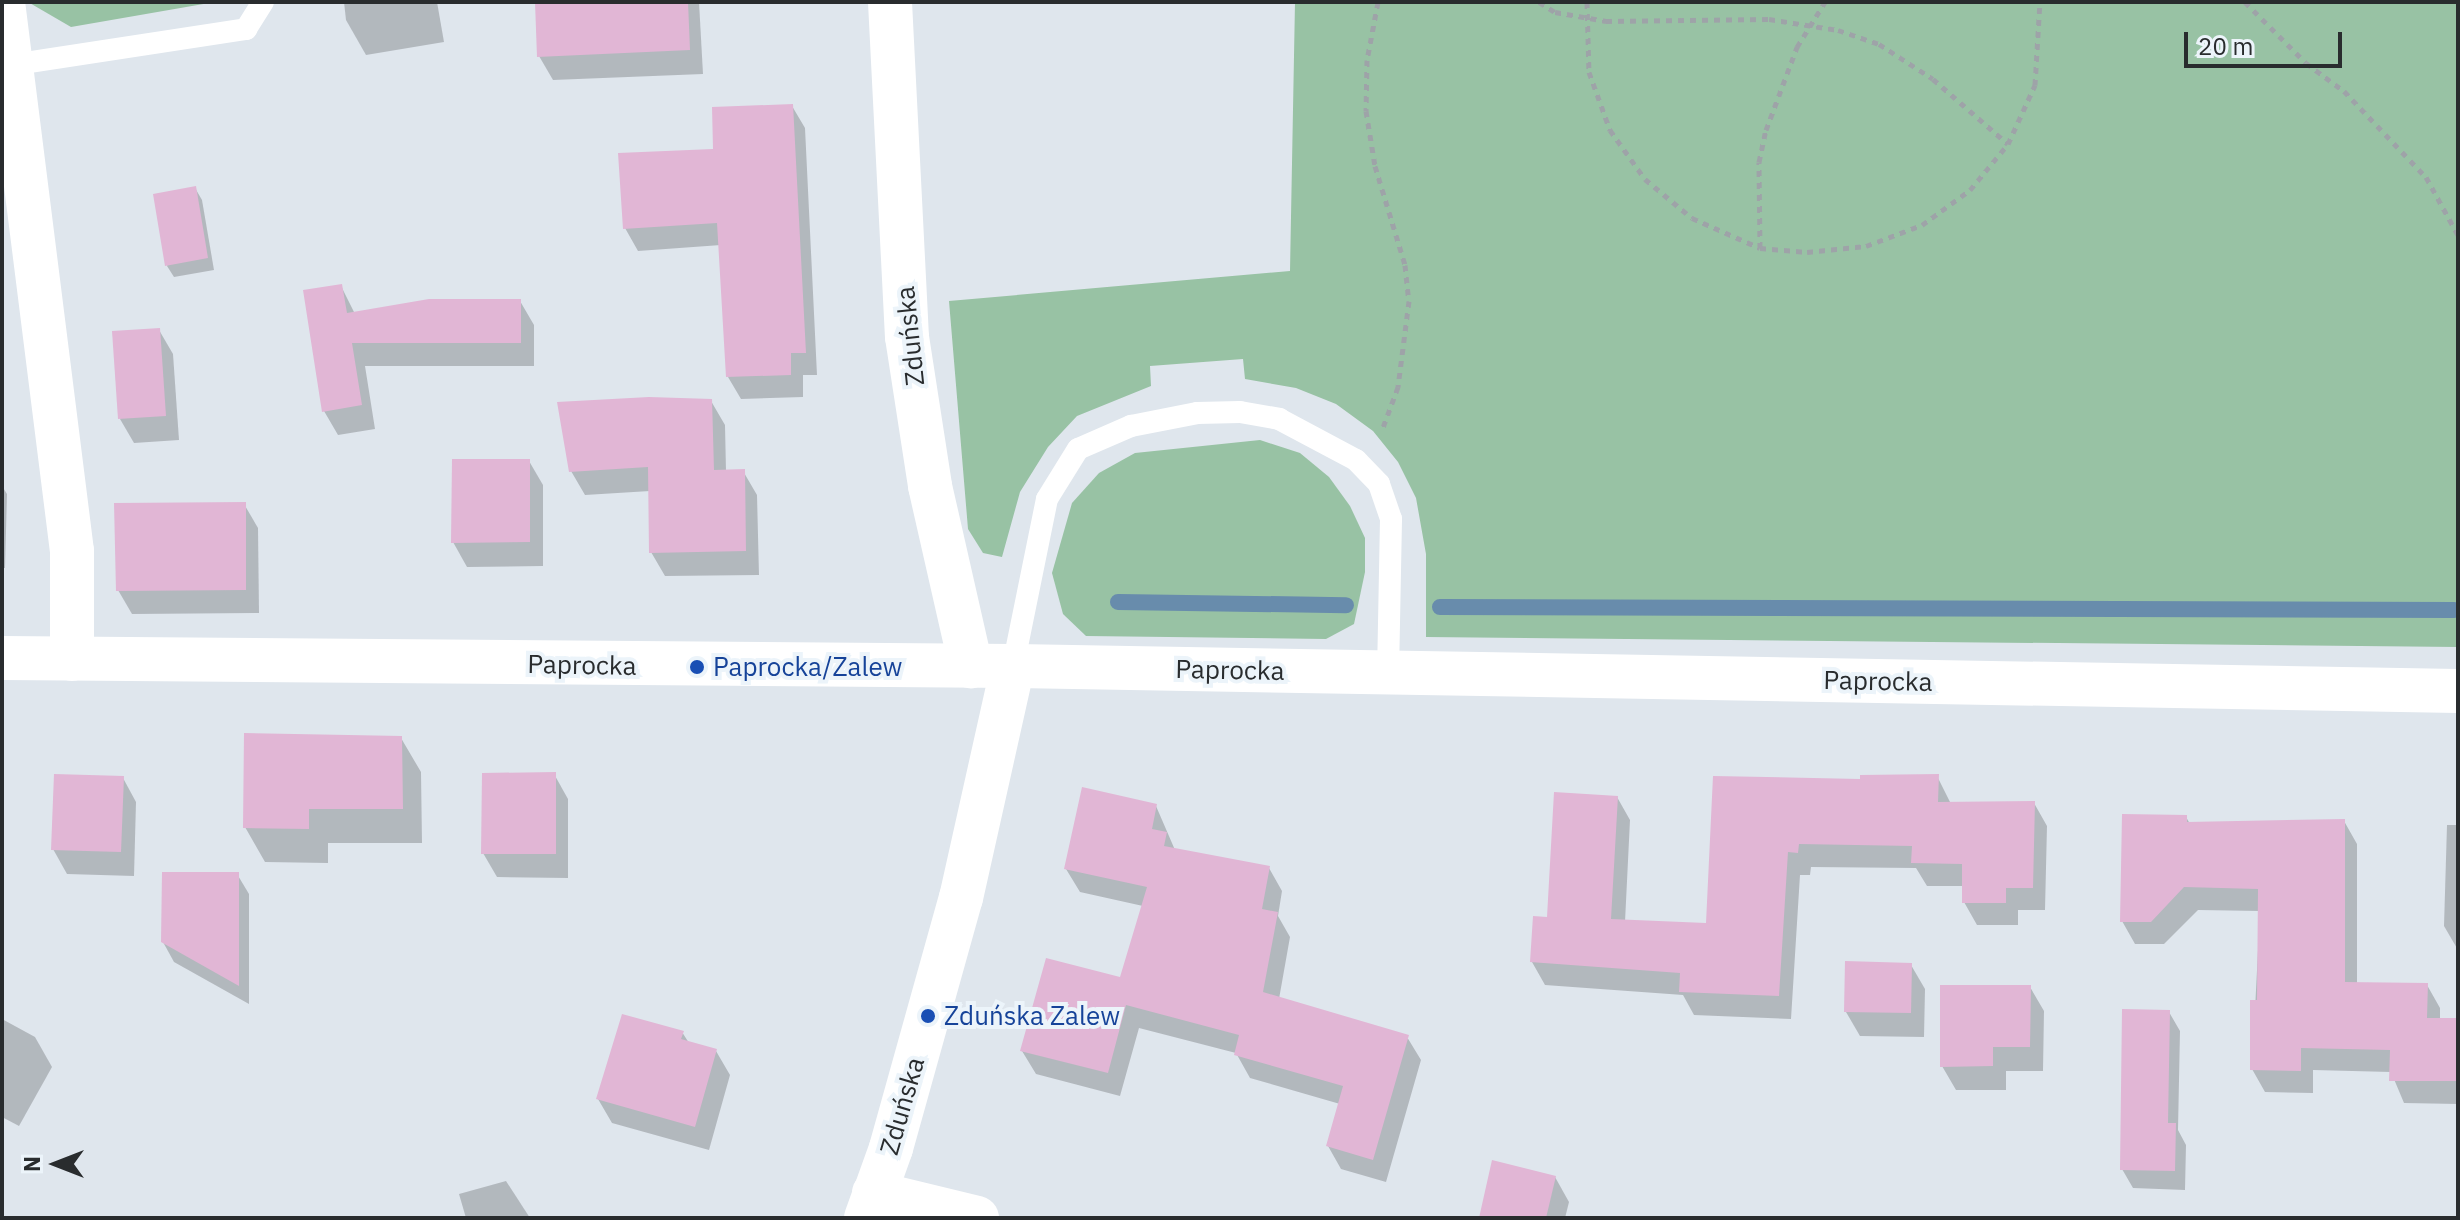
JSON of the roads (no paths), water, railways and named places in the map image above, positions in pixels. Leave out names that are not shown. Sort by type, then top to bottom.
[{"type":"street","points":[[3,2],[72,551],[72,659]]},
{"type":"street","name":"Zduńska","points":[[870,1205],[969,867],[992,666],[930,486],[907,337],[890,2]]},
{"type":"street","name":"Paprocka","points":[[2,658],[992,666],[2458,691]]},
{"type":"street","points":[[870,1205],[977,1218]]},
{"type":"lane","points":[[11,65],[246,29],[263,2]]},
{"type":"lane","points":[[992,666],[1047,499],[1078,449],[1131,426],[1197,413],[1240,412],[1279,419],[1361,466],[1379,484],[1391,519],[1388,673]]},
{"type":"waterway","points":[[1118,602],[1346,605]]},
{"type":"waterway","points":[[1440,607],[2454,610]]},
{"type":"place","name":"Paprocka/Zalew","points":[[697,667]]},
{"type":"place","name":"Zduńska Zalew","points":[[928,1016]]}]
